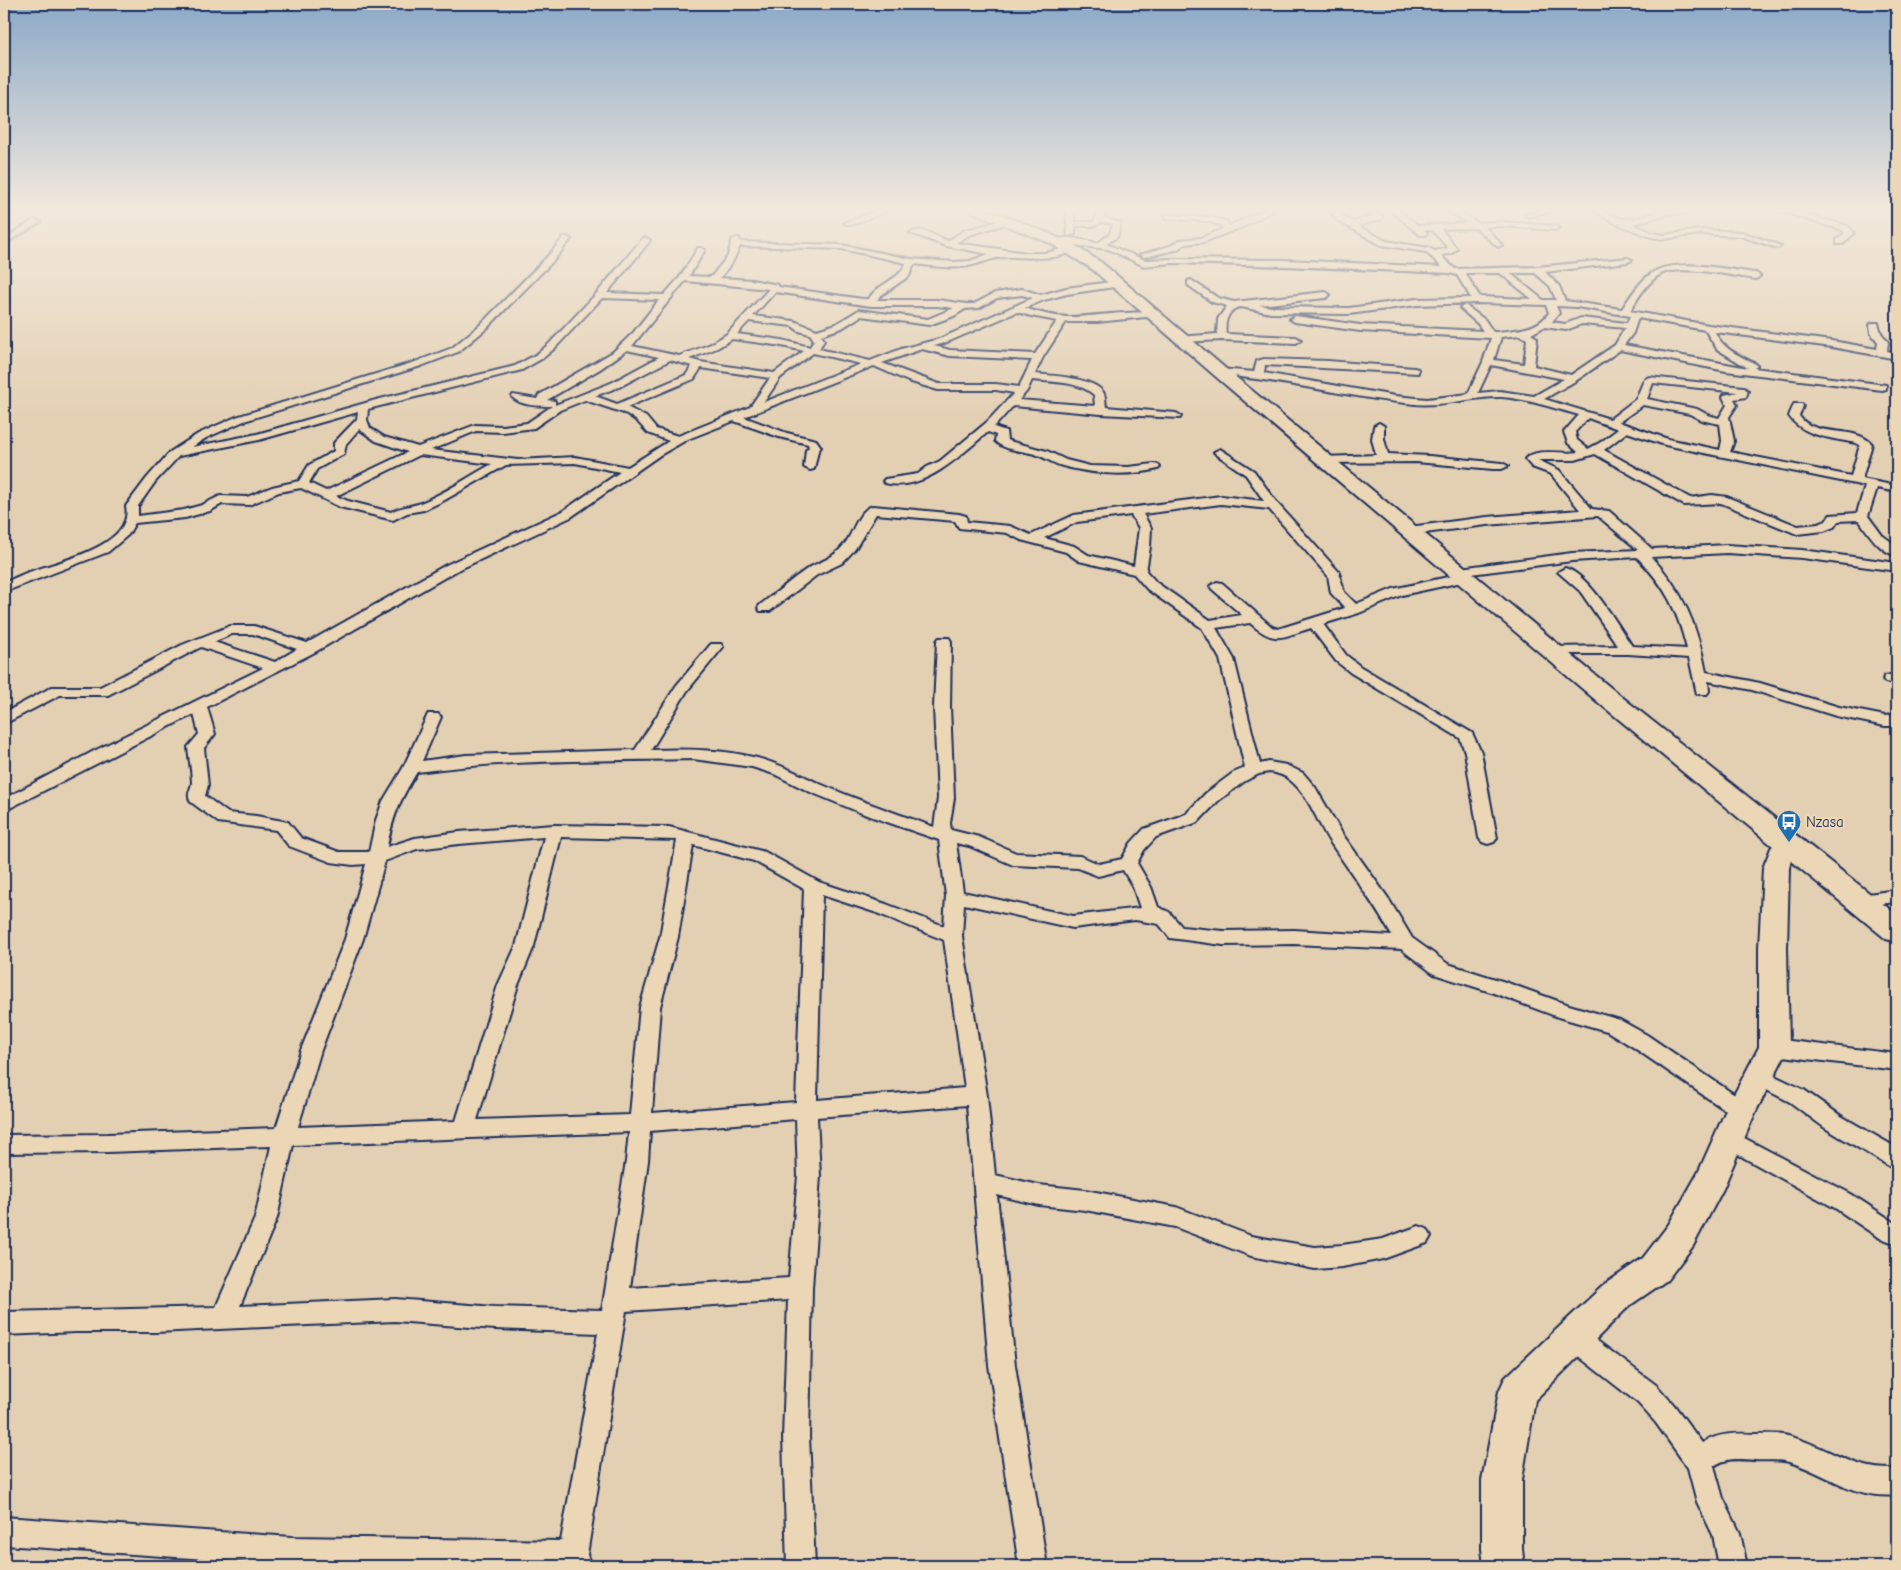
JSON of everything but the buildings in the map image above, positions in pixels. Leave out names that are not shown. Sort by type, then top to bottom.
[{"type":"main road","points":[[1118,284],[1551,651],[1897,931]]},
{"type":"main road","points":[[1504,1566],[1502,1549],[1502,1480],[1518,1391],[1617,1295],[1655,1269],[1681,1235],[1712,1179],[1735,1124],[1774,1047],[1773,948],[1776,868],[1780,854],[1789,843]]},
{"type":"street","points":[[4,588],[34,575],[86,558],[120,539],[131,520],[134,510],[132,506],[151,480],[174,454],[202,436],[240,419],[409,367],[454,350],[483,327],[527,282]]},
{"type":"street","points":[[174,454],[259,437],[365,406],[518,368],[540,356],[552,346],[611,282]]},
{"type":"street","points":[[541,402],[543,397],[576,380],[625,347],[679,282]]},
{"type":"street","points":[[737,282],[774,286],[773,289]]},
{"type":"street","points":[[871,303],[876,294],[894,282]]},
{"type":"street","points":[[1463,282],[1476,300]]},
{"type":"street","points":[[1270,310],[1270,314],[1285,318],[1351,327],[1493,335],[1523,333],[1542,324],[1553,316],[1553,309],[1518,282]]},
{"type":"street","points":[[1552,282],[1560,293],[1561,303]]},
{"type":"street","points":[[1536,399],[1573,378],[1618,347],[1626,338],[1630,326],[1630,313],[1648,282]]},
{"type":"street","points":[[1191,283],[1216,300],[1270,310],[1358,311],[1417,302],[1476,300],[1561,303],[1630,313],[1709,328],[1897,356]]},
{"type":"street","points":[[4,806],[100,754],[310,649],[444,572],[563,516],[678,440],[733,416],[920,346],[942,341],[1041,298],[1066,291],[1118,284]]},
{"type":"street","points":[[773,289],[871,303],[937,303],[976,306],[994,296],[1022,292],[1041,298]]},
{"type":"street","points":[[680,359],[714,346],[730,336],[773,289]]},
{"type":"street","points":[[1222,337],[1219,329],[1220,323],[1226,312],[1237,304],[1326,294]]},
{"type":"street","points":[[600,295],[666,298]]},
{"type":"street","points":[[816,334],[839,326],[859,313],[929,322],[951,314],[964,306]]},
{"type":"street","points":[[1465,308],[1482,322],[1493,335]]},
{"type":"street","points":[[1018,309],[1038,316],[1063,320],[1090,320],[1146,314],[1154,316]]},
{"type":"street","points":[[745,318],[794,324],[816,334],[819,342],[776,376],[755,408]]},
{"type":"street","points":[[889,481],[922,478],[930,469],[944,463],[1012,403],[1022,391],[1038,357],[1063,320]]},
{"type":"street","points":[[1542,324],[1566,327],[1581,321],[1630,326]]},
{"type":"street","points":[[1876,325],[1876,333],[1883,342],[1882,351],[1878,352]]},
{"type":"street","points":[[1709,328],[1712,337],[1727,354],[1763,373]]},
{"type":"street","points":[[1523,333],[1532,338],[1529,368]]},
{"type":"street","points":[[1472,396],[1488,362],[1493,335]]},
{"type":"street","points":[[730,336],[782,344],[872,364],[938,387],[996,387],[1022,391]]},
{"type":"street","points":[[1182,339],[1222,337],[1296,340]]},
{"type":"street","points":[[920,346],[950,353],[1038,357]]},
{"type":"street","points":[[625,347],[669,356],[698,365],[776,376]]},
{"type":"street","points":[[1618,347],[1716,366],[1882,387]]},
{"type":"street","points":[[328,495],[418,451],[480,427],[503,429],[530,426],[556,408],[615,386],[669,356]]},
{"type":"street","points":[[1259,376],[1259,364],[1264,362],[1374,367],[1414,371]]},
{"type":"street","points":[[1488,362],[1529,368],[1573,378]]},
{"type":"street","points":[[620,407],[690,377],[698,365]]},
{"type":"street","points":[[1366,386],[1374,367]]},
{"type":"street","points":[[1220,372],[1366,386],[1427,402],[1472,396],[1508,394],[1536,399],[1586,414],[1665,442],[1897,489]]},
{"type":"street","points":[[1028,377],[1065,380],[1093,389],[1099,394],[1101,411]]},
{"type":"street","points":[[1611,423],[1641,401],[1648,381],[1652,379],[1742,390],[1742,395],[1729,396],[1732,405],[1724,416],[1728,441],[1724,455]]},
{"type":"street","points":[[517,397],[555,404],[556,408]]},
{"type":"street","points":[[586,397],[632,412],[642,419],[644,424],[652,431],[678,440]]},
{"type":"street","points":[[1641,401],[1693,411],[1705,418],[1724,422]]},
{"type":"street","points":[[1012,403],[1176,416]]},
{"type":"street","points":[[303,484],[313,467],[340,452],[340,442],[362,420],[365,406]]},
{"type":"street","points":[[1798,406],[1794,416],[1801,425],[1820,432],[1860,440],[1866,444],[1856,481]]},
{"type":"street","points":[[1586,414],[1569,432],[1572,441],[1636,471],[1685,501],[1693,503],[1712,499],[1723,500],[1797,530],[1826,526],[1834,518],[1840,516],[1862,516]]},
{"type":"street","points":[[733,416],[783,435],[812,442],[815,447],[812,450],[810,467]]},
{"type":"street","points":[[362,420],[366,430],[380,439],[418,451],[518,463],[575,460],[630,471]]},
{"type":"street","points":[[1378,426],[1378,440],[1384,458]]},
{"type":"street","points":[[984,428],[1002,434],[1001,441],[1005,443],[1043,453],[1079,467],[1128,470],[1154,467]]},
{"type":"street","points":[[1588,512],[1555,472],[1536,465],[1531,459],[1539,457],[1566,457],[1592,452],[1614,439],[1625,428]]},
{"type":"street","points":[[1220,452],[1250,473],[1273,506],[1330,570],[1336,581],[1338,593],[1354,610]]},
{"type":"street","points":[[1324,460],[1429,459],[1476,466],[1502,466]]},
{"type":"street","points":[[131,520],[185,514],[206,508],[220,500],[249,501],[276,489],[303,484],[344,504],[393,516],[403,510],[420,507],[439,498],[504,462]]},
{"type":"street","points":[[1862,516],[1872,484]]},
{"type":"street","points":[[1034,538],[1068,520],[1135,511],[1221,500],[1273,506]]},
{"type":"street","points":[[765,608],[812,572],[836,560],[851,546],[863,523],[873,510],[960,518],[963,525],[1010,530],[1025,537],[1070,549],[1084,558],[1138,571],[1152,586],[1207,625],[1227,659],[1254,770]]},
{"type":"street","points":[[1135,511],[1145,528],[1146,537],[1138,571]]},
{"type":"street","points":[[1409,531],[1487,521],[1588,512],[1606,514],[1645,554],[1672,591],[1684,615],[1702,691]]},
{"type":"street","points":[[1862,516],[1878,538],[1897,552]]},
{"type":"street","points":[[1218,586],[1267,630],[1277,634],[1354,610],[1398,592],[1462,574],[1558,558],[1727,549],[1767,551],[1897,567]]},
{"type":"street","points":[[1565,572],[1584,588],[1628,650]]},
{"type":"street","points":[[1207,625],[1253,618]]},
{"type":"street","points":[[1314,622],[1337,654],[1356,670],[1467,736],[1473,752],[1488,838]]},
{"type":"street","points":[[4,719],[58,690],[103,692],[200,642],[230,630],[254,630],[310,649]]},
{"type":"street","points":[[944,641],[943,725],[946,798],[942,823],[947,837],[955,896],[953,936],[977,1096],[1002,1365],[1032,1566]]},
{"type":"street","points":[[200,642],[276,667]]},
{"type":"street","points":[[640,755],[681,689],[716,647]]},
{"type":"street","points":[[1551,651],[1628,650],[1694,654]]},
{"type":"street","points":[[1699,675],[1773,691],[1817,706],[1849,714],[1885,721],[1893,722],[1897,720]]},
{"type":"street","points":[[199,706],[207,734],[196,747],[200,785],[197,791],[197,798],[224,818],[282,826],[295,842],[323,854],[337,858],[353,859],[378,857],[414,844],[459,838],[554,831],[686,836],[714,846],[760,856],[814,886],[880,908],[953,936]]},
{"type":"street","points":[[223,1318],[266,1218],[284,1136],[311,1050],[354,939],[378,857],[384,820],[392,800],[411,768],[432,717]]},
{"type":"street","points":[[411,768],[466,760],[693,754],[754,762],[780,770],[822,791],[947,837],[974,841],[1013,859],[1038,862],[1080,862],[1098,870],[1128,863],[1137,847],[1150,833],[1192,818],[1212,797],[1239,777],[1254,770],[1269,767],[1286,770],[1296,777],[1309,791],[1336,838],[1382,902],[1405,943],[1441,969],[1498,987],[1565,1012],[1613,1025],[1640,1041],[1735,1124],[1886,1230],[1897,1234]]},
{"type":"street","points":[[464,1129],[508,985],[525,946],[554,831]]},
{"type":"street","points":[[4,1531],[292,1551],[575,1561],[637,1161],[650,1007],[669,937],[686,836]]},
{"type":"street","points":[[1128,863],[1142,887],[1150,911],[1164,918],[1177,933],[1223,938],[1294,937],[1405,943]]},
{"type":"street","points":[[801,1566],[796,1437],[800,1288],[809,1176],[806,1111],[814,886]]},
{"type":"street","points":[[955,896],[1073,922],[1126,914],[1164,918]]},
{"type":"street","points":[[1859,900],[1897,896]]},
{"type":"street","points":[[1774,1047],[1897,1062]]},
{"type":"street","points":[[1760,1077],[1797,1096],[1833,1122],[1897,1159]]},
{"type":"street","points":[[4,1144],[108,1143],[640,1123],[977,1096]]},
{"type":"street","points":[[985,1182],[1039,1195],[1085,1200],[1176,1217],[1251,1246],[1315,1258],[1342,1256],[1383,1249],[1419,1236]]},
{"type":"street","points":[[4,1324],[223,1318],[395,1310],[495,1318],[614,1311],[800,1288]]},
{"type":"street","points":[[1577,1332],[1587,1348],[1653,1401],[1665,1414],[1699,1461],[1711,1502],[1726,1533],[1733,1566]]},
{"type":"street","points":[[1699,1461],[1713,1449],[1733,1445],[1772,1446],[1789,1449],[1854,1477],[1871,1482],[1897,1482]]},
{"type":"place","name":"Nzasa","points":[[1789,843]]}]
